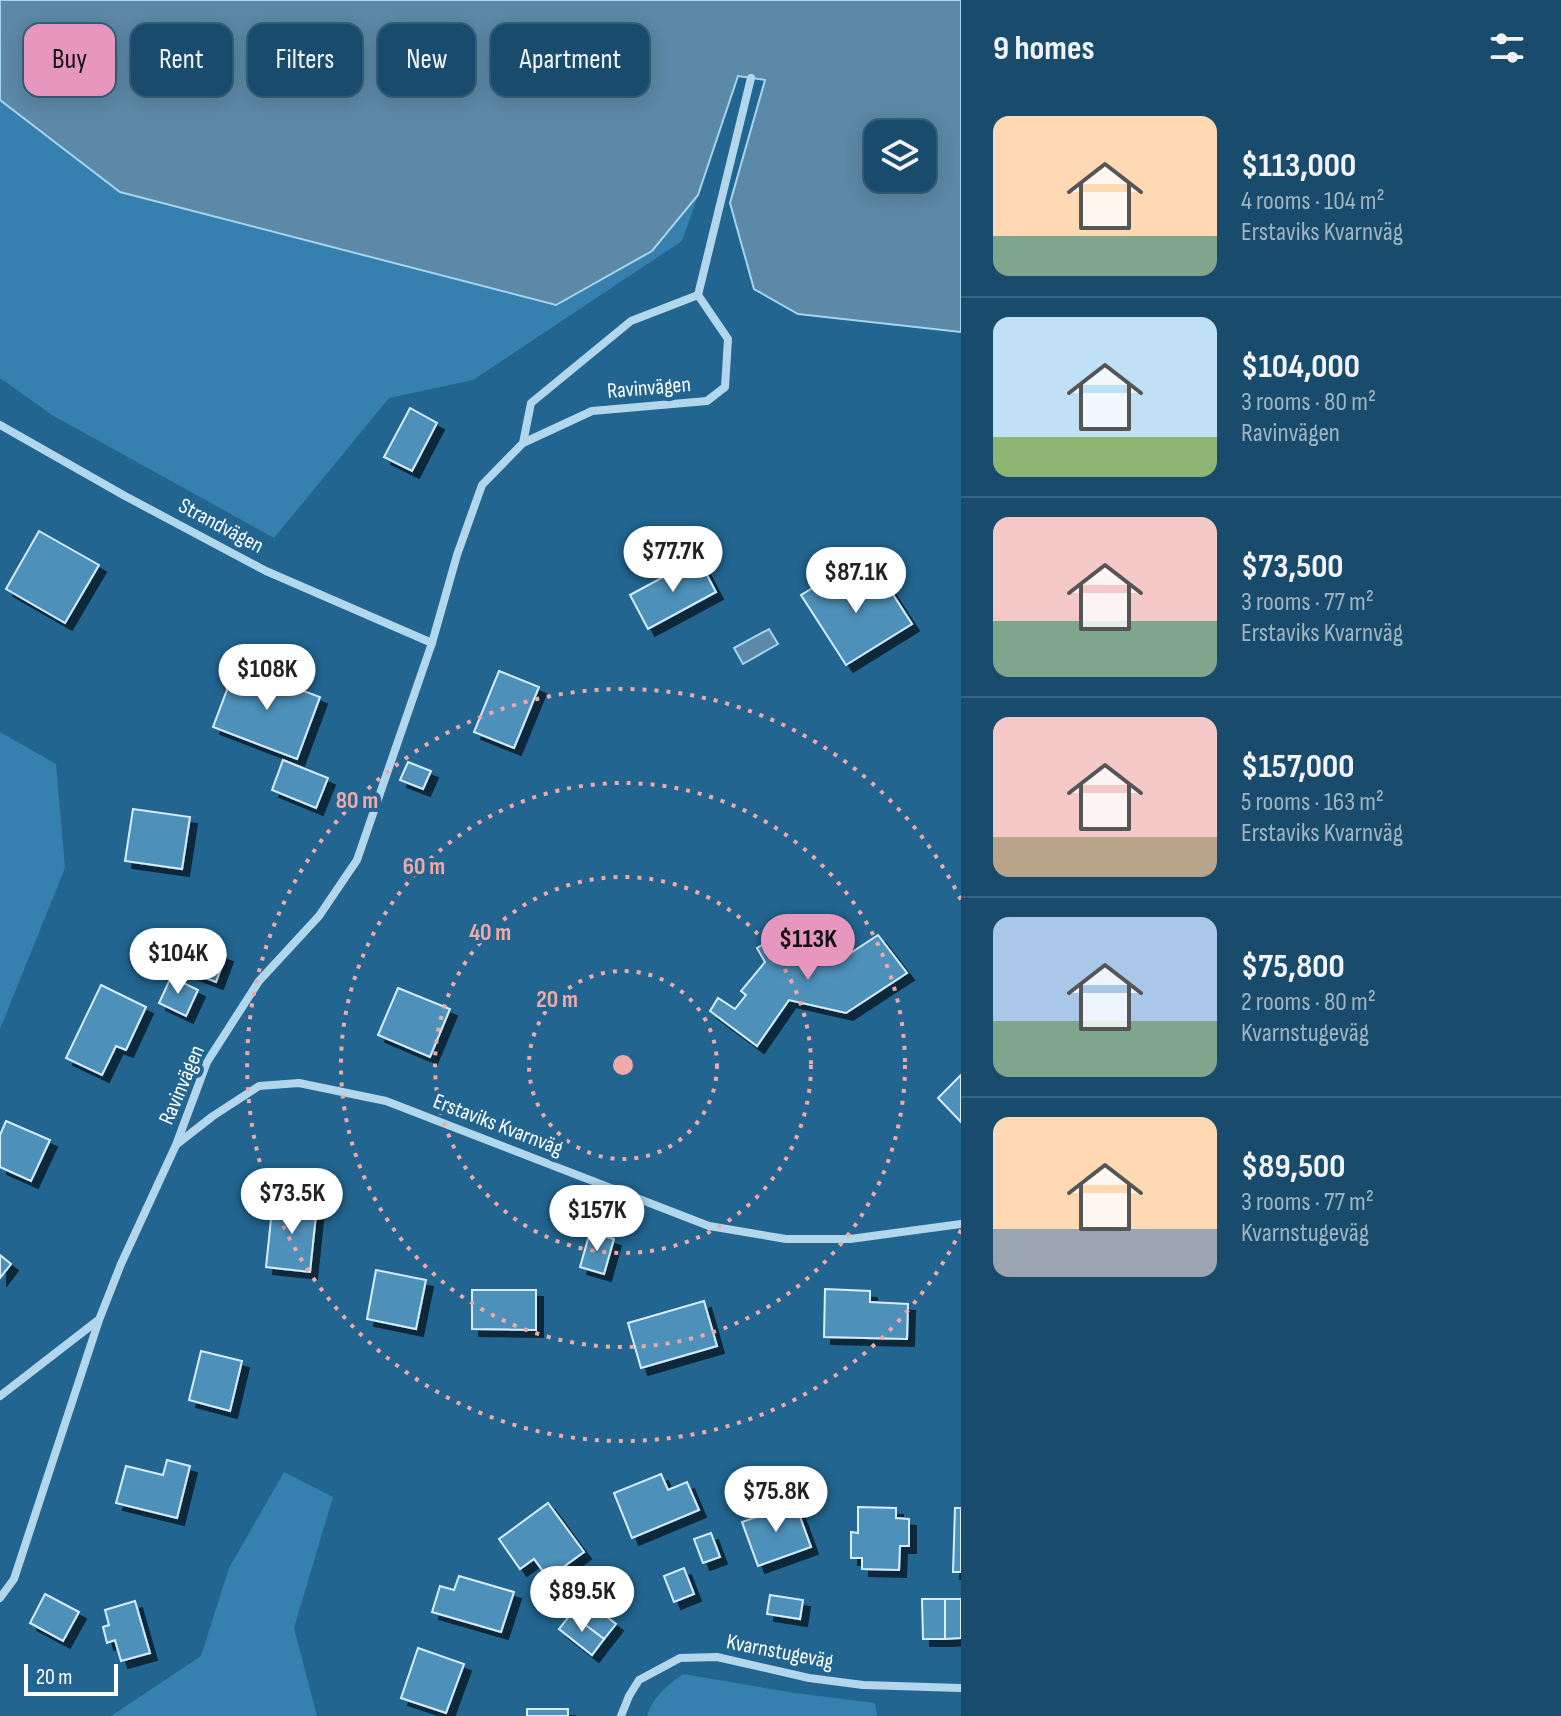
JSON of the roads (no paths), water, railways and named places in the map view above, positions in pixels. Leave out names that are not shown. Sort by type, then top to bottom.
[{"type":"street","points":[[698,295],[751,78]]},
{"type":"street","name":"Ravinvägen","points":[[0,1598],[14,1579],[99,1320],[121,1264],[176,1145],[207,1062],[259,981],[319,916],[357,860],[432,643],[457,555],[482,485],[523,443],[592,411],[707,401],[725,387],[728,339],[698,295],[631,321],[531,403],[523,443]]},
{"type":"street","name":"Strandvägen","points":[[0,425],[266,571],[432,643]]},
{"type":"street","name":"Erstaviks Kvarnväg","points":[[176,1145],[259,1086],[299,1083],[386,1101],[709,1226],[786,1239],[850,1239],[961,1224]]},
{"type":"street","points":[[0,1396],[99,1320]]},
{"type":"street","name":"Kvarnstugeväg","points":[[621,1716],[639,1680],[680,1658],[717,1657],[809,1678],[863,1685],[961,1688]]}]
